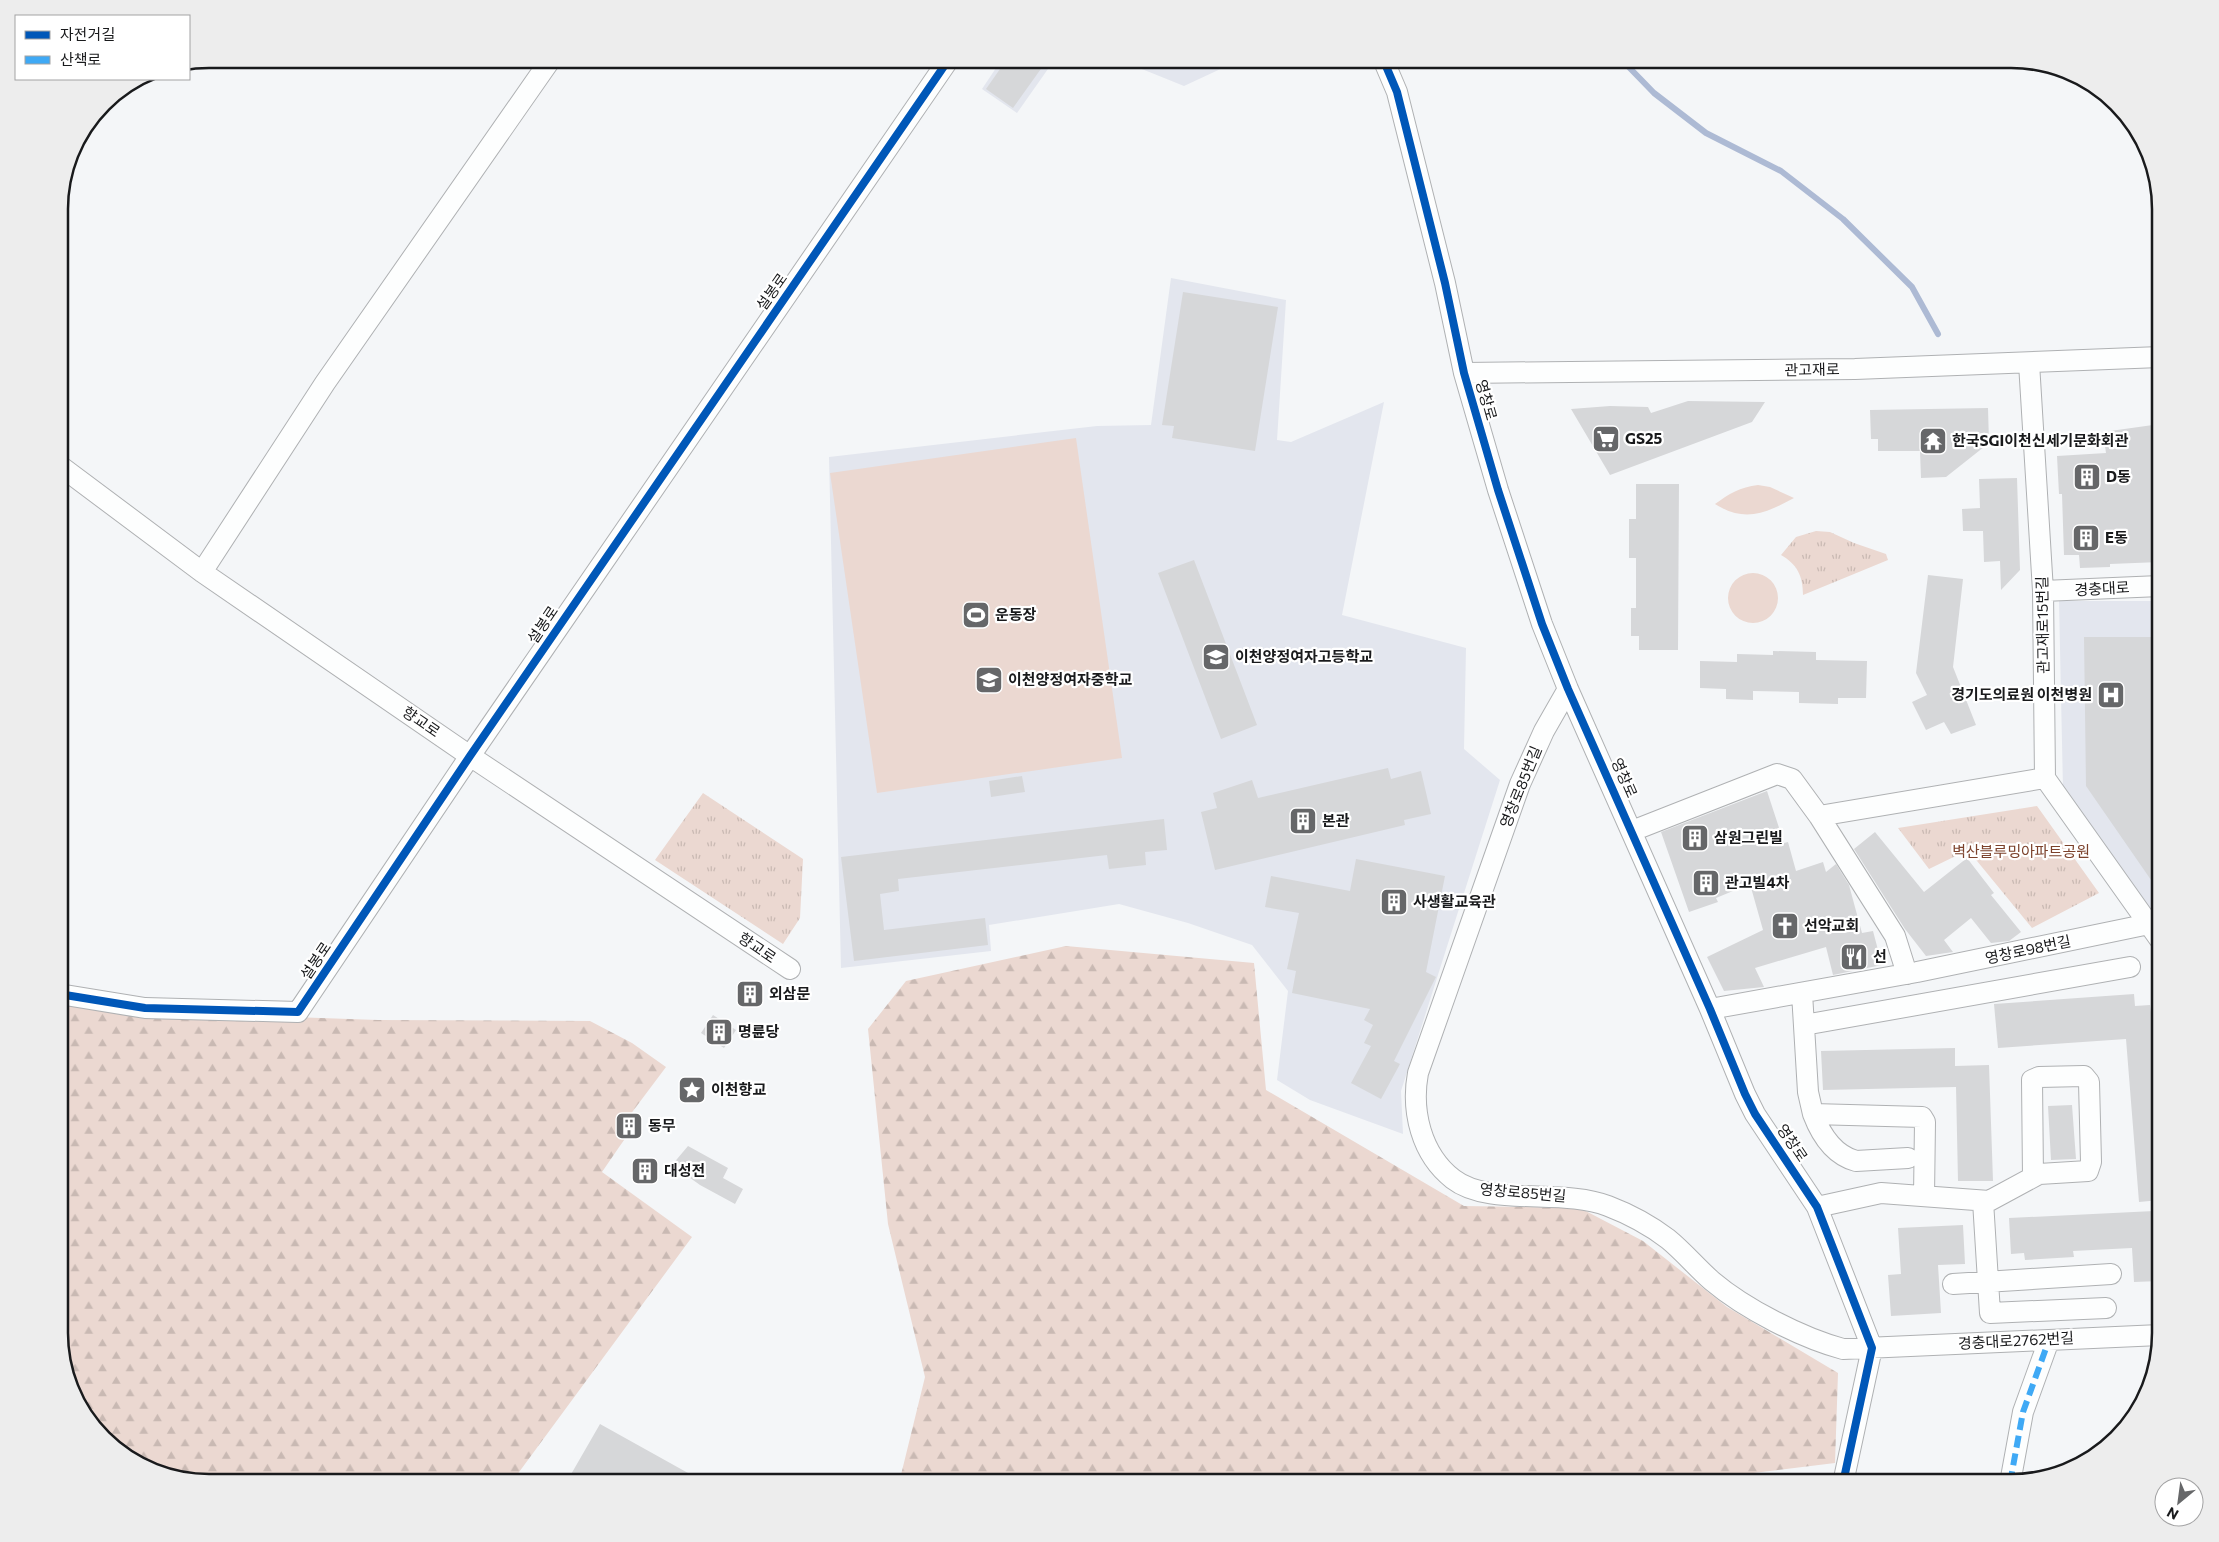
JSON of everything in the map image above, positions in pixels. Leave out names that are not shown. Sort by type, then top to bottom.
[{"type":"street","points":[[202,572],[325,383],[545,68]]},
{"type":"street","name":"설봉로","points":[[68,995],[145,1008],[298,1012],[470,756],[943,68]]},
{"type":"street","name":"영창로","points":[[1386,68],[1399,102],[1445,283],[1464,374],[1498,490],[1539,615],[1568,689],[1632,830],[1749,1104],[1817,1206],[1872,1348]]},
{"type":"street","name":"관고재로","points":[[1464,374],[1855,369],[2152,357]]},
{"type":"street","name":"관고재로15번길","points":[[2029,363],[2043,592],[2045,778]]},
{"type":"street","name":"향교로","points":[[68,472],[202,572],[470,756],[790,969]]},
{"type":"street","name":"경충대로","points":[[2043,592],[2152,586]]},
{"type":"street","name":"영창로85번길","points":[[1568,689],[1544,731],[1520,784],[1418,1073],[1414,1105],[1416,1120],[1437,1163],[1454,1180],[1481,1192],[1569,1197],[1607,1205],[1638,1220],[1668,1239],[1712,1281],[1738,1301],[1813,1340],[1827,1345],[1843,1349],[1872,1348]]},
{"type":"street","points":[[1632,830],[1777,774],[1785,775],[1792,779],[1819,816],[1895,936],[1907,974]]},
{"type":"street","points":[[1819,816],[2045,778],[2152,929]]},
{"type":"street","name":"영창로98번길","points":[[1710,1009],[2152,932]]},
{"type":"street","points":[[1804,1025],[2130,967]]},
{"type":"street","points":[[1802,993],[1808,1092],[1813,1114],[1825,1139],[1850,1159],[1856,1161],[1908,1158]]},
{"type":"street","points":[[1817,1206],[1881,1193],[1983,1201],[1993,1199],[2033,1177],[2045,1174],[2082,1172],[2091,1167],[2088,1082],[2084,1076],[2039,1077],[2032,1080],[2033,1177]]},
{"type":"street","points":[[1813,1114],[1922,1117],[1925,1122],[1924,1196]]},
{"type":"street","points":[[1983,1201],[1989,1312],[1993,1314],[2106,1308]]},
{"type":"street","points":[[1953,1284],[2111,1274]]},
{"type":"street","name":"경충대로2762번길","points":[[1872,1348],[2152,1335]]},
{"type":"street","points":[[2012,1474],[2023,1412],[2049,1340]]},
{"type":"street","points":[[1845,1474],[1872,1348]]},
{"type":"shaded area","points":[[996,68],[1049,68],[1017,113],[982,89]]},
{"type":"shaded area","points":[[1139,68],[1223,68],[1184,86]]},
{"type":"shaded area","points":[[1171,278],[1286,300],[1277,440],[1291,442],[1384,402],[1342,615],[1466,648],[1464,749],[1500,780],[1401,1091],[1403,1134],[1310,1100],[1277,1080],[1288,991],[1252,945],[1188,923],[1119,904],[989,925],[991,951],[841,968],[829,457],[1097,426],[1151,425]]},
{"type":"shaded area","name":"경기도의료원 이천병원","points":[[2059,601],[2152,601],[2152,912],[2063,789]]},
{"type":"green space","name":"운동장","points":[[1076,438],[1122,758],[877,793],[830,473]]},
{"type":"green space","points":[[1758,485],[1770,487],[1794,498],[1765,512],[1755,514],[1736,513],[1715,504],[1746,487]]},
{"type":"green space","points":[[1816,531],[1830,532],[1886,554],[1888,560],[1803,595],[1802,582],[1798,571],[1791,562],[1781,555],[1796,537]]},
{"type":"green space","points":[[1758,573],[1771,580],[1777,588],[1777,608],[1771,616],[1763,622],[1748,623],[1735,616],[1729,608],[1728,593],[1735,580],[1743,574]]},
{"type":"green space","points":[[703,793],[803,859],[800,918],[783,944],[655,860]]},
{"type":"green space","name":"벽산블루밍아파트공원","points":[[2037,806],[2099,893],[2032,928],[1968,850],[1929,869],[1898,828]]},
{"type":"green space","points":[[1066,946],[1254,963],[1266,1090],[1464,1206],[1580,1208],[1643,1241],[1727,1307],[1838,1373],[1835,1463],[1746,1474],[901,1474],[925,1377],[888,1224],[868,1029],[906,981]]},
{"type":"green space","points":[[68,992],[149,1012],[378,1020],[590,1021],[632,1043],[666,1067],[618,1131],[626,1137],[602,1172],[692,1237],[518,1474],[208,1474],[190,1473],[163,1467],[130,1451],[109,1433],[86,1404],[78,1388],[70,1361],[68,1343]]},
{"type":"building","points":[[1001,68],[1042,68],[1013,108],[986,89]]},
{"type":"building","points":[[1183,292],[1278,307],[1255,451],[1172,438],[1174,426],[1162,425]]},
{"type":"building","points":[[1688,401],[1765,402],[1752,422],[1610,475],[1571,409],[1610,406],[1648,407],[1651,413]]},
{"type":"building","name":"한국SGI이천신세기문화회관","points":[[1988,408],[1989,443],[1946,477],[1921,478],[1920,451],[1878,451],[1878,439],[1871,439],[1870,410]]},
{"type":"building","points":[[2152,425],[2152,562],[2110,564],[2110,567],[2080,568],[2079,555],[2064,555],[2062,494],[2059,494],[2057,456],[2106,453],[2103,432]]},
{"type":"building","points":[[2017,478],[2020,570],[2001,590],[2000,561],[1984,562],[1983,531],[1963,531],[1962,509],[1980,508],[1979,479]]},
{"type":"building","points":[[1636,484],[1679,484],[1678,650],[1639,650],[1639,636],[1631,636],[1631,608],[1636,608],[1636,558],[1629,558],[1629,519],[1636,519]]},
{"type":"building","points":[[1194,560],[1257,725],[1221,739],[1158,573]]},
{"type":"building","points":[[1928,575],[1963,579],[1953,667],[1976,725],[1951,734],[1944,722],[1926,730],[1912,702],[1927,695],[1916,673]]},
{"type":"building","points":[[2084,637],[2152,637],[2152,881],[2086,786]]},
{"type":"building","points":[[1773,651],[1816,652],[1816,660],[1867,661],[1866,698],[1838,698],[1838,704],[1799,703],[1799,692],[1753,691],[1753,700],[1726,699],[1726,689],[1700,688],[1700,661],[1737,662],[1737,654],[1773,655]]},
{"type":"building","name":"본관","points":[[1388,768],[1391,779],[1421,771],[1431,814],[1404,820],[1405,825],[1215,870],[1201,812],[1217,808],[1213,793],[1252,780],[1258,798]]},
{"type":"building","points":[[1022,776],[1025,792],[991,797],[989,781]]},
{"type":"building","points":[[1767,791],[1784,843],[1788,842],[1796,871],[1823,862],[1826,872],[1836,864],[1849,885],[1862,933],[1873,931],[1882,965],[1833,975],[1826,947],[1755,968],[1764,987],[1724,991],[1707,957],[1763,930],[1750,884],[1716,898],[1718,902],[1689,912],[1661,832]]},
{"type":"building","points":[[1164,819],[1167,850],[1145,852],[1146,865],[1109,869],[1107,855],[898,879],[899,891],[880,894],[884,930],[985,918],[988,945],[854,961],[841,857]]},
{"type":"building","points":[[1875,832],[1924,892],[1967,858],[1994,893],[1991,895],[2021,932],[2009,941],[1991,943],[1971,918],[1944,940],[1953,952],[1926,956],[1905,929],[1854,849]]},
{"type":"building","points":[[1356,859],[1445,876],[1426,972],[1436,977],[1394,1061],[1400,1064],[1381,1099],[1351,1083],[1371,1046],[1364,1043],[1373,1025],[1364,1020],[1370,1009],[1292,993],[1296,971],[1287,969],[1299,913],[1265,907],[1271,876],[1350,891]]},
{"type":"building","points":[[2134,994],[2135,1006],[2150,1005],[2152,1012],[2152,1201],[2139,1202],[2126,1039],[1998,1048],[1994,1004]]},
{"type":"building","name":"명륜당","points":[[713,1015],[736,1030],[724,1048],[701,1033]]},
{"type":"building","points":[[1955,1048],[1955,1066],[1989,1065],[1993,1181],[1958,1181],[1956,1087],[1823,1090],[1821,1051]]},
{"type":"building","points":[[2072,1105],[2076,1159],[2051,1160],[2048,1106]]},
{"type":"building","points":[[688,1146],[728,1168],[723,1178],[743,1189],[735,1204],[700,1185],[672,1165]]},
{"type":"building","points":[[2152,1211],[2152,1281],[2134,1282],[2132,1248],[2073,1251],[2074,1257],[2025,1260],[2024,1253],[2011,1254],[2009,1218]]},
{"type":"building","points":[[1963,1225],[1965,1264],[1938,1265],[1941,1313],[1891,1316],[1888,1275],[1901,1274],[1898,1228]]},
{"type":"building","points":[[600,1424],[690,1474],[571,1474]]},
{"type":"waterway","points":[[1630,68],[1654,93],[1706,133],[1781,171],[1843,219],[1912,287],[1938,334]]},
{"type":"marked path","points":[[2012,1474],[2023,1412],[2049,1340]]},
{"type":"cycle path","points":[[68,995],[145,1008],[298,1012],[470,756],[943,68]]},
{"type":"cycle path","points":[[1387,68],[1397,92],[1445,283],[1464,373],[1498,490],[1542,624],[1568,689],[1710,1009],[1745,1094],[1755,1114],[1817,1207],[1872,1348],[1845,1474]]},
{"type":"place","name":"GS25","points":[[1606,439]]},
{"type":"place","name":"한국SGI이천신세기문화회관","points":[[1933,441]]},
{"type":"place","name":"D동","points":[[2087,477]]},
{"type":"place","name":"E동","points":[[2086,538]]},
{"type":"place","name":"운동장","points":[[976,615]]},
{"type":"place","name":"이천양정여자고등학교","points":[[1216,657]]},
{"type":"place","name":"이천양정여자중학교","points":[[989,680]]},
{"type":"place","name":"경기도의료원 이천병원","points":[[2111,695]]},
{"type":"place","name":"본관","points":[[1303,821]]},
{"type":"place","name":"삼원그린빌","points":[[1695,838]]},
{"type":"place","name":"관고빌4차","points":[[1706,883]]},
{"type":"place","name":"사생활교육관","points":[[1394,902]]},
{"type":"place","name":"선악교회","points":[[1785,926]]},
{"type":"place","name":"선","points":[[1854,957]]},
{"type":"place","name":"외삼문","points":[[750,994]]},
{"type":"place","name":"명륜당","points":[[719,1032]]},
{"type":"place","name":"이천향교","points":[[692,1090]]},
{"type":"place","name":"동무","points":[[629,1126]]},
{"type":"place","name":"대성전","points":[[645,1171]]}]
